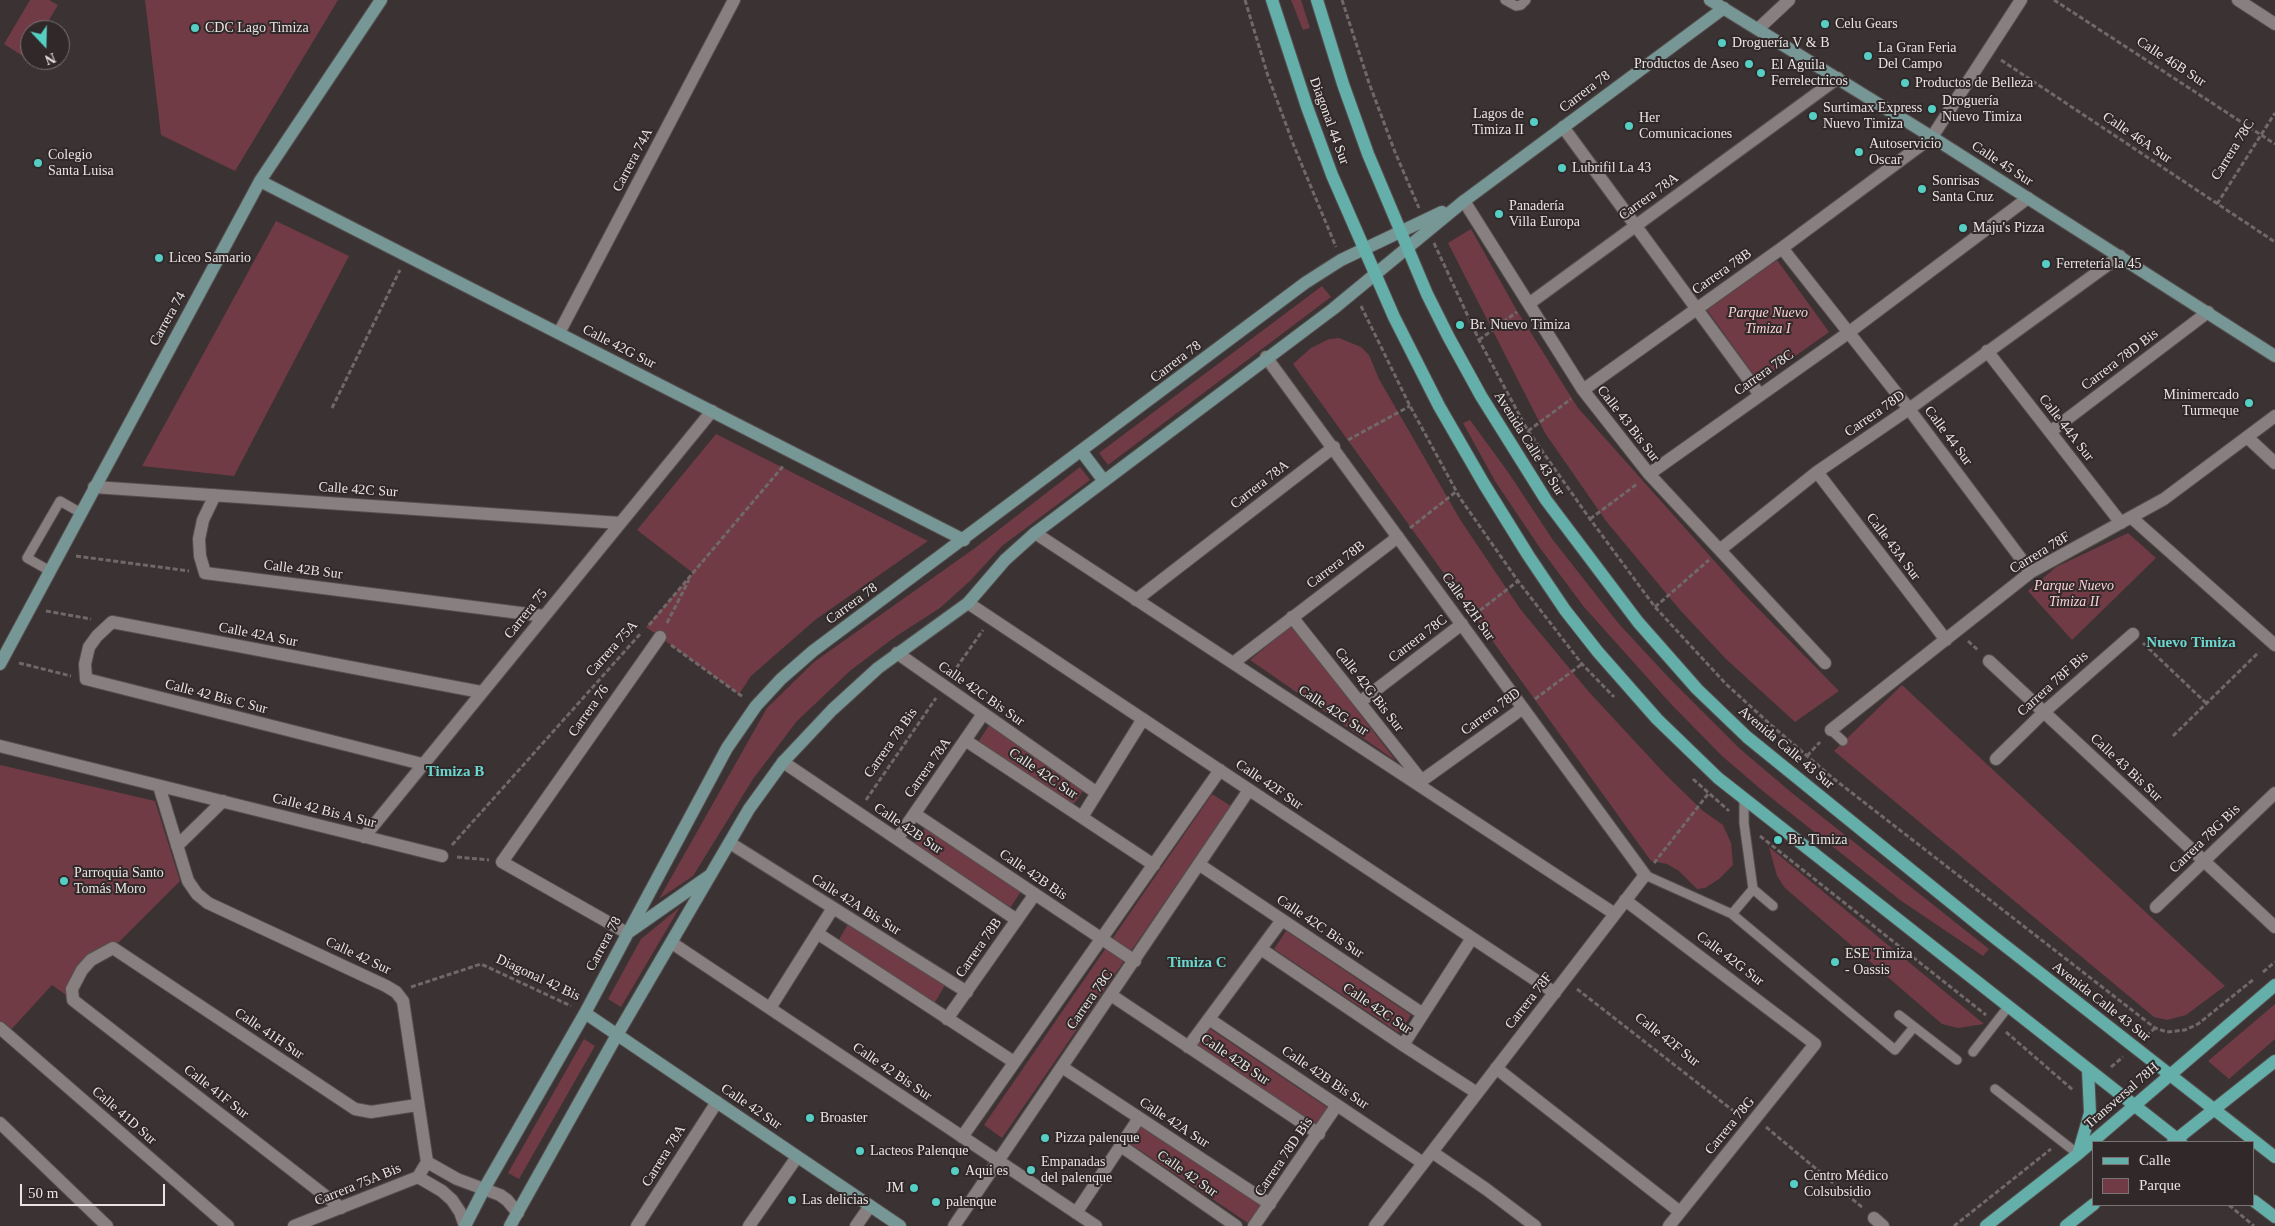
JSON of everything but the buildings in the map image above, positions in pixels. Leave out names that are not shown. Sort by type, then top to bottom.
[{"type":"main road","name":"Diagonal 44 Sur","points":[[1272,0],[1307,107],[1363,250]]},
{"type":"main road","name":"Diagonal 44 Sur","points":[[1316,0],[1368,154],[1407,247]]},
{"type":"main road","name":"Avenida Calle 43 Sur","points":[[1407,247],[1430,300],[1481,396],[1546,500],[1638,622],[1697,689],[1746,737],[1985,930],[2255,1141]]},
{"type":"main road","points":[[1363,250],[1440,406],[1475,469],[1528,556],[1565,610],[1627,687],[1712,772],[2177,1141],[2275,1061]]},
{"type":"main road","name":"Transversal 78H","points":[[2093,1141],[2275,985]]},
{"type":"main road","points":[[2078,1154],[2090,1113],[2093,1074]]},
{"type":"main road","name":"Avenida Calle 43 Sur","points":[[2255,1141],[2275,1157]]},
{"type":"main road","name":"Transversal 78H","points":[[1986,1226],[2092,1142]]},
{"type":"main road","points":[[2255,1202],[2275,1217]]},
{"type":"main road","points":[[2066,1226],[2092,1206]]},
{"type":"street","name":"Carrera 74","points":[[1,662],[260,181],[381,0]]},
{"type":"street","name":"Carrera 74A","points":[[559,334],[734,0]]},
{"type":"street","name":"Calle 45 Sur","points":[[1710,0],[1932,137],[2275,356]]},
{"type":"street","points":[[1758,29],[1789,0]]},
{"type":"street","points":[[1932,137],[2021,0]]},
{"type":"street","points":[[2238,0],[2275,24]]},
{"type":"street","name":"Carrera 78","points":[[510,1226],[617,1035],[764,786],[783,762],[856,686],[897,653],[968,603],[1005,560],[1035,533],[1332,308],[1464,201],[1724,8]]},
{"type":"street","name":"Carrera 78A","points":[[1530,303],[1838,78]]},
{"type":"street","points":[[1564,127],[1760,394]]},
{"type":"street","name":"Carrera 78B","points":[[1583,390],[1782,248],[1932,137]]},
{"type":"street","name":"Calle 42G Sur","points":[[260,181],[964,540]]},
{"type":"street","name":"Carrera 78C","points":[[1649,474],[1848,333],[2028,198]]},
{"type":"street","name":"Carrera 78","points":[[465,1226],[484,1189],[585,1013],[728,748],[756,706],[813,651],[1082,452],[1304,283],[1333,265],[1464,201]]},
{"type":"street","name":"Calle 43 Bis Sur","points":[[1464,201],[1530,303],[1583,390],[1649,474],[1721,549],[1825,663]]},
{"type":"street","name":"Calle 44 Sur","points":[[1782,248],[1909,410],[2031,572]]},
{"type":"street","name":"Carrera 78D","points":[[1721,549],[1817,472],[1909,410],[1987,351],[2120,256]]},
{"type":"street","name":"Carrera 78D Bis","points":[[2050,432],[2208,312]]},
{"type":"street","name":"Calle 44A Sur","points":[[1987,351],[2050,432],[2127,521],[2273,643]]},
{"type":"street","name":"Calle 42H Sur","points":[[1266,357],[1334,447],[1645,875]]},
{"type":"street","name":"Carrera 75","points":[[364,837],[712,411]]},
{"type":"street","name":"Carrera 78F","points":[[1831,730],[2031,572],[2164,499],[2275,416]]},
{"type":"street","points":[[2247,437],[2275,463]]},
{"type":"street","name":"Carrera 78A","points":[[1136,600],[1334,447]]},
{"type":"street","points":[[1082,452],[1104,481]]},
{"type":"street","name":"Calle 43A Sur","points":[[1817,472],[1946,640]]},
{"type":"street","name":"Calle 42C Sur","points":[[94,487],[620,523]]},
{"type":"street","points":[[204,573],[199,539],[203,520],[216,495]]},
{"type":"street","name":"Calle 42G Sur","points":[[1035,533],[1420,783],[1615,914]]},
{"type":"street","name":"Carrera 78B","points":[[1233,663],[1398,537]]},
{"type":"street","name":"Calle 42B Sur","points":[[204,573],[544,616]]},
{"type":"street","name":"Calle 42F Sur","points":[[968,603],[1555,993]]},
{"type":"street","name":"Calle 42G Bis Sur","points":[[1292,617],[1360,702],[1420,783]]},
{"type":"street","points":[[86,680],[89,647],[97,636],[112,622]]},
{"type":"street","name":"Calle 42A Sur","points":[[112,622],[481,692]]},
{"type":"street","name":"Carrera 78C","points":[[1360,702],[1462,624]]},
{"type":"street","name":"Carrera 78F Bis","points":[[1996,759],[2044,712],[2133,634]]},
{"type":"street","name":"Carrera 76","points":[[502,862],[660,637]]},
{"type":"street","name":"Calle 42C Bis Sur","points":[[897,653],[1097,793]]},
{"type":"street","name":"Calle 43 Bis Sur","points":[[1990,661],[2275,927]]},
{"type":"street","name":"Calle 42 Bis C Sur","points":[[86,680],[422,764]]},
{"type":"street","name":"Carrera 78D","points":[[1420,783],[1523,708]]},
{"type":"street","name":"Carrera 78A","points":[[897,839],[983,714]]},
{"type":"street","points":[[1082,818],[1143,719]]},
{"type":"street","name":"Calle 42C Sur","points":[[965,740],[1154,865]]},
{"type":"street","name":"Calle 42 Bis A Sur","points":[[0,746],[442,856]]},
{"type":"street","name":"Calle 42B Sur","points":[[783,762],[1017,920]]},
{"type":"street","name":"Carrera 78C","points":[[962,1137],[1220,770]]},
{"type":"street","name":"Calle 42 Sur","points":[[159,786],[188,881],[197,894],[208,903],[396,992],[403,1002],[406,1014],[426,1162]]},
{"type":"street","name":"Carrera 78C","points":[[954,1226],[1249,790]]},
{"type":"street","name":"Carrera 78G Bis","points":[[2156,908],[2275,793]]},
{"type":"street","points":[[177,846],[223,801]]},
{"type":"street","name":"Calle 42B Bis","points":[[915,814],[1135,961]]},
{"type":"street","name":"Calle 42A Bis Sur","points":[[730,843],[966,992]]},
{"type":"street","points":[[502,862],[627,933],[712,874]]},
{"type":"street","name":"Calle 42C Bis Sur","points":[[1200,864],[1423,1014]]},
{"type":"street","name":"Carrera 78F","points":[[1375,1226],[1645,875]]},
{"type":"street","name":"Carrera 78B","points":[[948,1019],[1035,894]]},
{"type":"street","name":"Calle 42G Sur","points":[[1625,900],[1815,1044]]},
{"type":"street","points":[[770,1008],[833,908]]},
{"type":"street","points":[[1188,1047],[1282,920]]},
{"type":"street","points":[[817,933],[1014,1062]]},
{"type":"street","points":[[1402,1045],[1472,938]]},
{"type":"street","name":"Calle 42 Bis Sur","points":[[672,943],[1096,1226]]},
{"type":"street","name":"Calle 41H Sur","points":[[73,1000],[72,990],[86,965],[96,956],[113,948],[355,1109],[371,1112],[417,1104]]},
{"type":"street","name":"Calle 42C Sur","points":[[1261,949],[1402,1045],[1477,1093]]},
{"type":"street","name":"Calle 42B Sur","points":[[1111,995],[1318,1134]]},
{"type":"street","name":"Calle 41F Sur","points":[[73,1000],[341,1208]]},
{"type":"street","name":"Calle 42 Sur","points":[[585,1013],[900,1226]]},
{"type":"street","name":"Calle 42B Bis Sur","points":[[1209,1019],[1423,1163]]},
{"type":"street","name":"Calle 41D Sur","points":[[0,1028],[228,1226]]},
{"type":"street","name":"Carrera 78G","points":[[1669,1226],[1815,1044]]},
{"type":"street","name":"Calle 42A Sur","points":[[1062,1067],[1270,1204]]},
{"type":"street","points":[[1496,1068],[1680,1212]]},
{"type":"street","name":"Carrera 78A","points":[[637,1226],[717,1102]]},
{"type":"street","name":"Carrera 78D Bis","points":[[1254,1226],[1337,1105]]},
{"type":"street","points":[[1076,1213],[1139,1118]]},
{"type":"street","points":[[0,1123],[107,1226]]},
{"type":"street","name":"Calle 42 Sur","points":[[1121,1146],[1236,1226]]},
{"type":"street","points":[[1432,1152],[1535,1226]]},
{"type":"street","points":[[749,1226],[798,1157]]},
{"type":"street","points":[[426,1162],[458,1180],[507,1200],[518,1213]]},
{"type":"street","name":"Carrera 75A Bis","points":[[294,1226],[418,1177],[426,1162]]},
{"type":"street","points":[[418,1177],[442,1191],[452,1200],[465,1226]]},
{"type":"street","points":[[856,1226],[870,1206]]},
{"type":"lane","points":[[1505,0],[1516,6],[1526,0]]},
{"type":"lane","points":[[50,571],[27,558],[60,501],[80,513]]},
{"type":"lane","points":[[1831,730],[1843,741]]},
{"type":"lane","points":[[1744,799],[1744,823],[1753,889],[1773,906]]},
{"type":"lane","points":[[1645,875],[1732,914],[1895,1050],[1914,1027]]},
{"type":"lane","points":[[1732,914],[1753,889]]},
{"type":"lane","points":[[1973,1052],[2008,1007]]},
{"type":"lane","points":[[1899,1015],[1957,1060]]},
{"type":"lane","points":[[1995,1089],[2078,1154]]},
{"type":"path","points":[[1245,0],[1284,120],[1332,239]]},
{"type":"path","points":[[1342,0],[1368,83],[1395,152]]},
{"type":"path","name":"Calle 46B Sur","points":[[2054,0],[2275,144]]},
{"type":"path","name":"Calle 46A Sur","points":[[1987,52],[2275,242]]},
{"type":"path","name":"Carrera 78C","points":[[2217,204],[2275,113]]},
{"type":"path","points":[[332,408],[407,256]]},
{"type":"path","points":[[1450,278],[1479,340],[1528,431],[1655,607],[1726,684],[1834,779],[2155,1028],[2167,1032],[2186,1030],[2198,1024],[2275,962]]},
{"type":"path","points":[[1479,340],[1530,303]]},
{"type":"path","points":[[1528,431],[1583,390]]},
{"type":"path","points":[[1334,447],[1410,406]]},
{"type":"path","name":"Carrera 75A","points":[[442,856],[646,627],[794,454]]},
{"type":"path","points":[[1590,519],[1649,474]]},
{"type":"path","points":[[1398,537],[1457,491]]},
{"type":"path","points":[[1655,607],[1721,549]]},
{"type":"path","points":[[59,554],[204,573]]},
{"type":"path","points":[[660,637],[693,573]]},
{"type":"path","name":"Carrera 78C","points":[[1462,624],[1518,581]]},
{"type":"path","points":[[30,608],[112,622]]},
{"type":"path","name":"Carrera 78 Bis","points":[[857,812],[991,618]]},
{"type":"path","points":[[646,627],[756,706]]},
{"type":"path","points":[[1957,631],[1990,661]]},
{"type":"path","points":[[2133,634],[2173,669],[2206,703]]},
{"type":"path","points":[[2173,736],[2206,703],[2273,643]]},
{"type":"path","points":[[1,662],[86,680]]},
{"type":"path","name":"Carrera 78D","points":[[1523,708],[1582,664]]},
{"type":"path","points":[[1645,875],[1708,794]]},
{"type":"path","points":[[442,856],[502,862]]},
{"type":"path","name":"Diagonal 42 Bis","points":[[396,992],[481,964],[585,1013]]},
{"type":"path","name":"Calle 42F Sur","points":[[1564,980],[1753,1121],[1879,1222]]},
{"type":"path","points":[[2093,1074],[2134,1047],[2155,1028]]},
{"type":"path","points":[[1954,1226],[2060,1140]]},
{"type":"path","points":[[2229,1206],[2254,1226]]},
{"type":"green space","points":[[30,0],[49,0],[58,5],[49,20],[20,20],[20,54],[4,44]]},
{"type":"green space","points":[[145,0],[338,0],[235,171],[161,135]]},
{"type":"green space","points":[[1291,0],[1301,0],[1310,28],[1303,30]]},
{"type":"green space","points":[[276,221],[349,256],[234,476],[142,466]]},
{"type":"green space","points":[[1471,229],[1516,309],[1578,408],[1743,593],[1839,691],[1795,722],[1726,659],[1680,610],[1606,521],[1545,433],[1448,243]]},
{"type":"green space","name":"Parque Nuevo Timiza I","points":[[1777,260],[1829,332],[1759,382],[1707,310]]},
{"type":"green space","points":[[1322,286],[1331,297],[1108,465],[1099,453]]},
{"type":"green space","points":[[1339,338],[1361,347],[1369,355],[1379,379],[1461,521],[1521,610],[1589,692],[1666,775],[1703,811],[1723,825],[1731,843],[1733,865],[1719,879],[1705,888],[1697,889],[1679,871],[1667,864],[1651,861],[1293,364],[1311,348],[1329,339]]},
{"type":"green space","points":[[1470,420],[1508,472],[1553,540],[1619,624],[1671,680],[1739,748],[1792,793],[1989,949],[1983,956],[1900,900],[1764,792],[1722,756],[1671,704],[1584,607],[1540,548],[1495,481],[1463,423]]},
{"type":"green space","points":[[716,434],[928,541],[815,620],[751,676],[739,694],[646,627],[693,573],[637,530]]},
{"type":"green space","points":[[1080,467],[1090,480],[1002,546],[970,581],[940,608],[895,637],[851,670],[797,721],[753,779],[693,876],[659,899],[767,708],[814,662],[975,548]]},
{"type":"green space","name":"Parque Nuevo Timiza II","points":[[2128,533],[2156,558],[2072,640],[2028,591],[2056,567]]},
{"type":"green space","points":[[1292,625],[1396,761],[1250,660]]},
{"type":"green space","points":[[1902,685],[2225,986],[2186,1015],[2167,1020],[2154,1017],[1834,751]]},
{"type":"green space","points":[[990,724],[1085,788],[1073,805],[978,742]]},
{"type":"green space","points":[[0,765],[155,801],[180,881],[113,948],[77,980],[73,1000],[52,985],[7,1034],[0,1028]]},
{"type":"green space","points":[[1212,794],[1231,806],[1002,1138],[984,1125]]},
{"type":"green space","points":[[926,826],[1022,890],[1010,908],[914,844]]},
{"type":"green space","points":[[1769,847],[1984,1024],[1958,1028],[1942,1024],[1785,888],[1777,876]]},
{"type":"green space","points":[[680,907],[621,1007],[608,999],[641,939]]},
{"type":"green space","points":[[848,924],[945,985],[934,1004],[837,943]]},
{"type":"green space","points":[[1286,931],[1411,1015],[1399,1033],[1274,949]]},
{"type":"green space","points":[[2275,1004],[2275,1039],[2229,1079],[2208,1061]]},
{"type":"green space","points":[[1206,1026],[1331,1110],[1319,1128],[1194,1044]]},
{"type":"green space","points":[[584,1039],[595,1046],[519,1179],[508,1173]]},
{"type":"green space","points":[[1138,1124],[1263,1207],[1251,1225],[1126,1141]]},
{"type":"place","name":"Celu Gears","points":[[1825,24]]},
{"type":"place","name":"CDC Lago Timiza","points":[[195,28]]},
{"type":"place","name":"Droguería V & B","points":[[1722,43]]},
{"type":"place","name":"La Gran Feria Del Campo","points":[[1868,56]]},
{"type":"place","name":"Productos de Aseo","points":[[1749,64]]},
{"type":"place","name":"El Aguila Ferrelectricos","points":[[1761,73]]},
{"type":"place","name":"Productos de Belleza","points":[[1905,83]]},
{"type":"place","name":"Droguería Nuevo Timiza","points":[[1932,109]]},
{"type":"place","name":"Surtimax Express Nuevo Timiza","points":[[1813,116]]},
{"type":"place","name":"Lagos de Timiza II","points":[[1534,122]]},
{"type":"place","name":"Her Comunicaciones","points":[[1629,126]]},
{"type":"place","name":"Autoservicio Oscar","points":[[1859,152]]},
{"type":"place","name":"Colegio Santa Luisa","points":[[38,163]]},
{"type":"place","name":"Lubrifil La 43","points":[[1562,168]]},
{"type":"place","name":"Sonrisas Santa Cruz","points":[[1922,189]]},
{"type":"place","name":"Panadería Villa Europa","points":[[1499,214]]},
{"type":"place","name":"Maju's Pizza","points":[[1963,228]]},
{"type":"place","name":"Liceo Samario","points":[[159,258]]},
{"type":"place","name":"Ferretería la 45","points":[[2046,264]]},
{"type":"place","name":"Br. Nuevo Timiza","points":[[1460,325]]},
{"type":"place","name":"Minimercado Turmeque","points":[[2249,403]]},
{"type":"place","name":"Br. Timiza","points":[[1778,840]]},
{"type":"place","name":"Parroquia Santo Tomás Moro","points":[[64,881]]},
{"type":"place","name":"ESE Timiza - Oassis","points":[[1835,962]]},
{"type":"place","name":"Broaster","points":[[810,1118]]},
{"type":"place","name":"Pizza palenque","points":[[1045,1138]]},
{"type":"place","name":"Lacteos Palenque","points":[[860,1151]]},
{"type":"place","name":"Empanadas del palenque","points":[[1031,1170]]},
{"type":"place","name":"Aqui es","points":[[955,1171]]},
{"type":"place","name":"Centro Médico Colsubsidio","points":[[1794,1184]]},
{"type":"place","name":"JM","points":[[914,1188]]},
{"type":"place","name":"Las delicias","points":[[792,1200]]},
{"type":"place","name":"palenque","points":[[936,1202]]},
{"type":"district","name":"Nuevo Timiza","points":[[2191,643]]},
{"type":"district","name":"Timiza B","points":[[455,772]]},
{"type":"district","name":"Timiza C","points":[[1197,963]]}]
